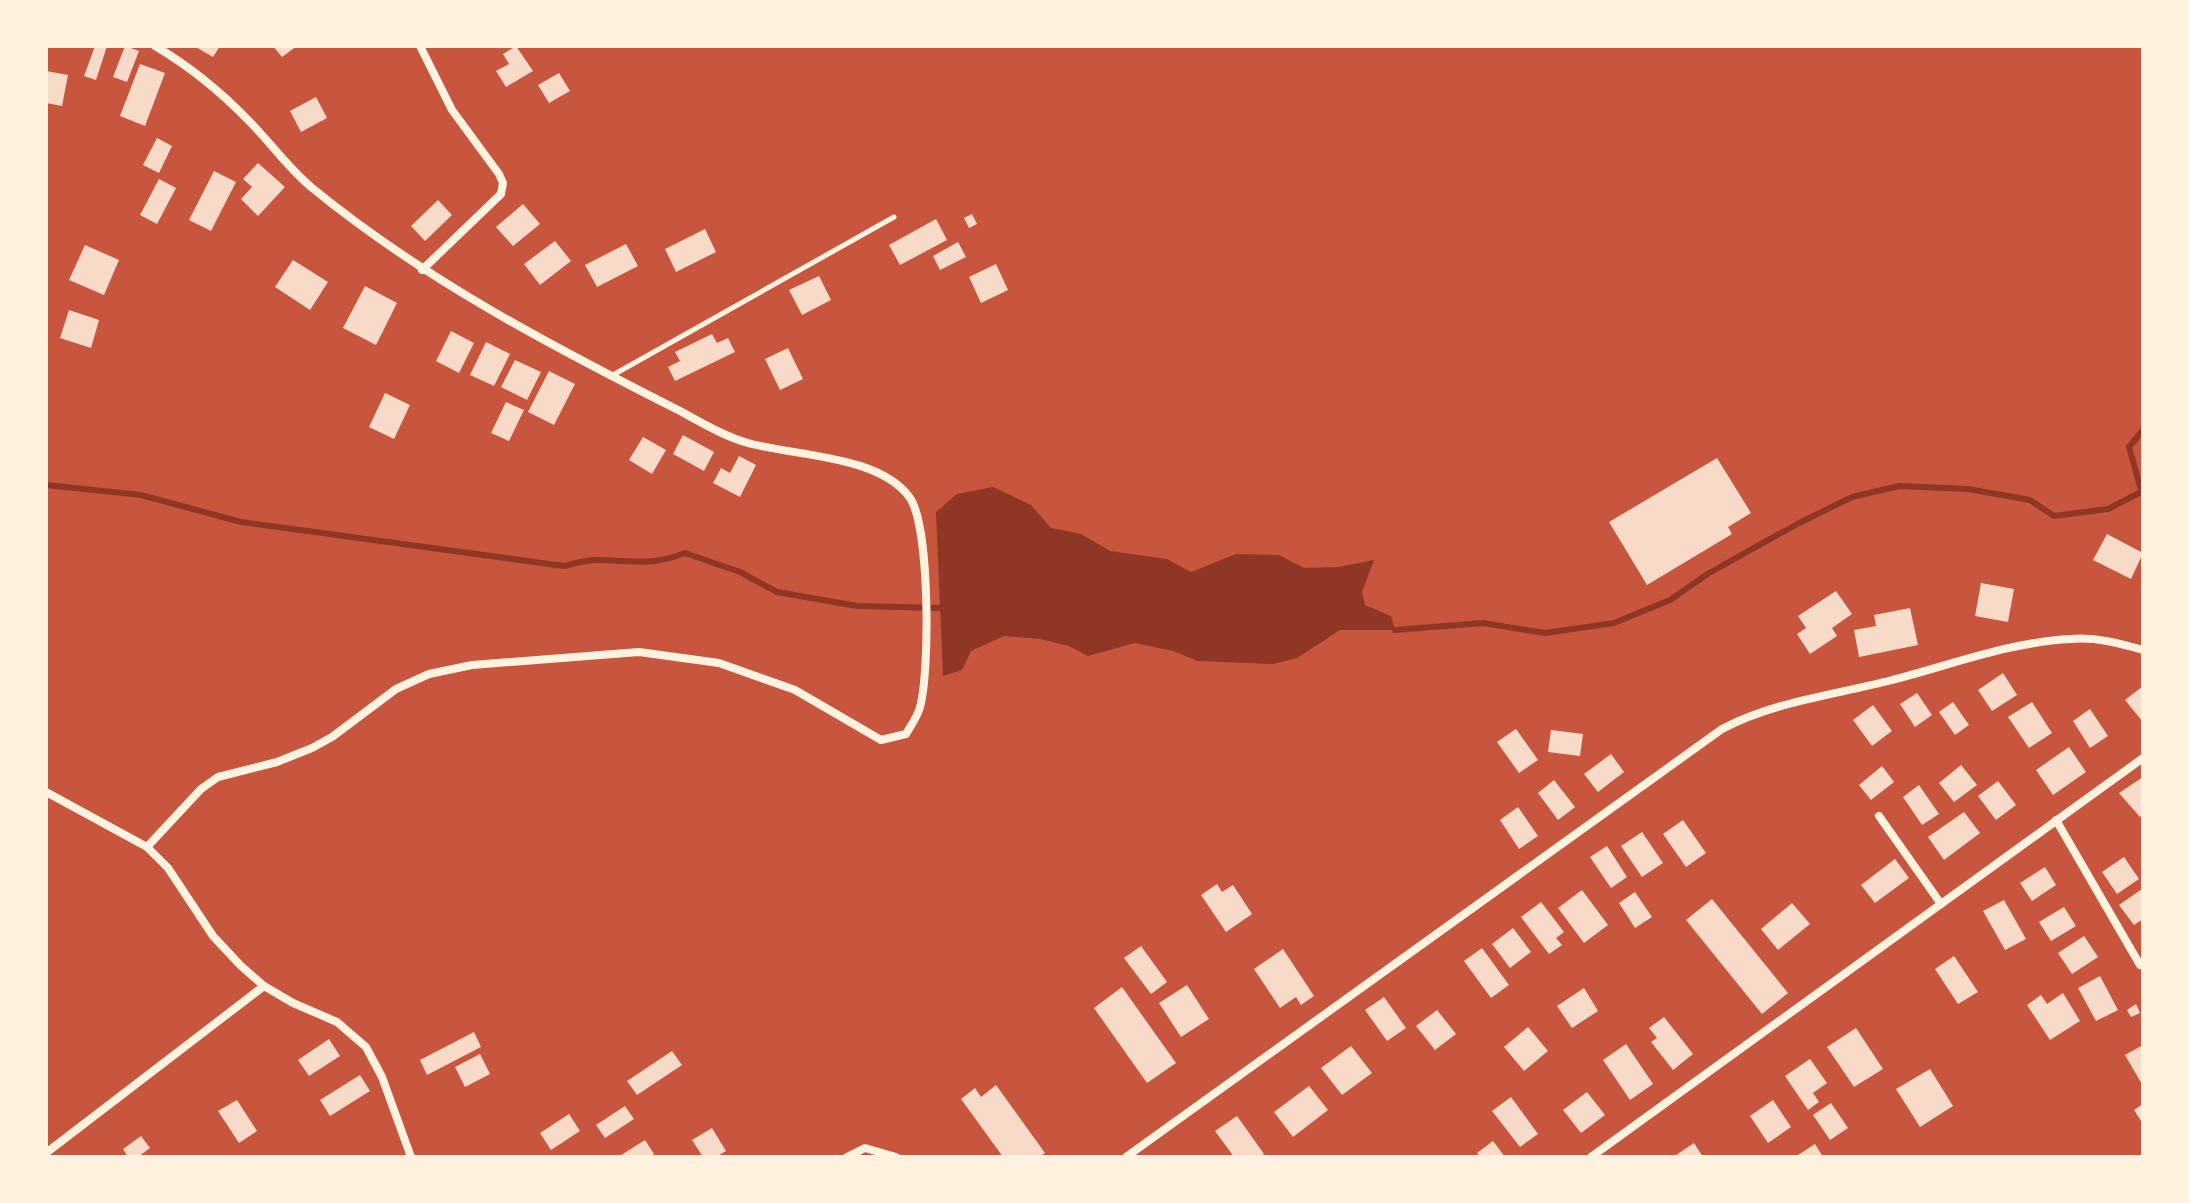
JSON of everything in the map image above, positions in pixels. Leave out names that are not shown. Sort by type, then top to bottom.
[{"type":"street","points":[[147,847],[201,789],[218,777],[277,762],[312,748],[332,737],[386,695],[429,674],[472,665],[639,652],[719,663],[795,690],[881,740],[906,734],[920,708],[925,664],[926,596],[920,523],[911,499],[891,478],[841,461],[745,442],[613,375],[422,270],[308,185],[248,119],[184,63],[155,46]]},
{"type":"street","points":[[420,46],[452,110],[503,183],[501,194],[422,270]]},
{"type":"street","points":[[1126,1157],[1722,729],[1745,717],[1777,706],[1889,681],[2034,642],[2074,638],[2109,640],[2143,650]]},
{"type":"street","points":[[1591,1157],[2143,758]]},
{"type":"street","points":[[46,792],[147,847],[168,868],[213,936],[264,986],[293,1003],[337,1022],[366,1047],[382,1077],[411,1157]]},
{"type":"street","points":[[1879,816],[1941,904]]},
{"type":"street","points":[[2056,820],[2140,965]]},
{"type":"street","points":[[46,1153],[264,986]]},
{"type":"street","points":[[847,1157],[865,1148],[896,1157]]},
{"type":"lane","points":[[613,375],[894,217]]},
{"type":"shaded area","points":[[993,487],[1031,505],[1051,528],[1081,534],[1110,551],[1167,559],[1191,572],[1236,554],[1279,555],[1304,568],[1338,567],[1374,560],[1362,592],[1365,605],[1391,616],[1395,630],[1340,630],[1297,658],[1273,664],[1198,661],[1173,651],[1135,643],[1088,656],[1069,646],[1040,639],[1004,636],[971,651],[962,670],[943,676],[936,512],[957,494]]},
{"type":"building","points":[[95,46],[107,46],[96,80],[84,76]]},
{"type":"building","points":[[125,46],[139,51],[127,82],[113,77]]},
{"type":"building","points":[[194,46],[220,46],[213,57]]},
{"type":"building","points":[[273,46],[297,46],[282,57]]},
{"type":"building","points":[[516,46],[533,71],[506,87],[496,71],[509,64],[503,54]]},
{"type":"building","points":[[140,64],[165,73],[145,126],[120,116]]},
{"type":"building","points":[[46,71],[68,75],[62,106],[46,103]]},
{"type":"building","points":[[559,73],[570,91],[549,103],[538,85]]},
{"type":"building","points":[[316,97],[327,118],[301,132],[290,111]]},
{"type":"building","points":[[157,138],[172,146],[159,173],[143,165]]},
{"type":"building","points":[[258,163],[285,187],[258,216],[241,199],[252,187],[243,179]]},
{"type":"building","points":[[214,171],[236,182],[211,231],[189,220]]},
{"type":"building","points":[[159,179],[176,188],[157,224],[140,215]]},
{"type":"building","points":[[438,200],[452,215],[425,241],[411,226]]},
{"type":"building","points":[[523,204],[540,224],[513,246],[496,227]]},
{"type":"building","points":[[972,214],[977,224],[969,228],[964,218]]},
{"type":"building","points":[[936,219],[947,240],[900,265],[889,245]]},
{"type":"building","points":[[705,229],[716,252],[676,272],[665,249]]},
{"type":"building","points":[[555,241],[571,261],[540,285],[524,264]]},
{"type":"building","points":[[958,242],[966,257],[940,270],[933,256]]},
{"type":"building","points":[[626,244],[638,266],[597,287],[585,265]]},
{"type":"building","points":[[85,245],[119,260],[104,295],[69,280]]},
{"type":"building","points":[[293,260],[328,282],[310,310],[275,287]]},
{"type":"building","points":[[996,264],[1008,290],[981,303],[969,277]]},
{"type":"building","points":[[819,276],[831,300],[802,315],[789,290]]},
{"type":"building","points":[[365,286],[397,303],[376,345],[343,328]]},
{"type":"building","points":[[69,310],[99,320],[91,348],[60,338]]},
{"type":"building","points":[[451,331],[474,343],[459,373],[436,361]]},
{"type":"building","points":[[712,334],[717,343],[728,338],[735,352],[675,381],[668,367],[680,361],[675,352]]},
{"type":"building","points":[[486,342],[510,354],[494,386],[470,375]]},
{"type":"building","points":[[788,348],[803,379],[780,390],[765,359]]},
{"type":"building","points":[[515,360],[541,372],[527,400],[501,387]]},
{"type":"building","points":[[549,371],[575,384],[554,425],[528,412]]},
{"type":"building","points":[[385,393],[410,405],[394,439],[369,427]]},
{"type":"building","points":[[506,402],[524,410],[509,441],[491,433]]},
{"type":"building","points":[[683,435],[714,452],[704,471],[673,454]]},
{"type":"building","points":[[643,437],[666,450],[652,474],[629,460]]},
{"type":"building","points":[[739,456],[756,465],[740,497],[713,483],[721,468],[730,473]]},
{"type":"building","points":[[1717,458],[1751,513],[1728,527],[1732,534],[1647,585],[1609,522]]},
{"type":"building","points":[[2107,534],[2143,553],[2131,579],[2093,560]]},
{"type":"building","points":[[1981,583],[2014,589],[2008,622],[1975,616]]},
{"type":"building","points":[[1836,591],[1852,614],[1832,628],[1837,636],[1810,654],[1797,634],[1806,628],[1798,616]]},
{"type":"building","points":[[1910,608],[1918,645],[1859,657],[1854,630],[1876,626],[1874,615]]},
{"type":"building","points":[[2003,673],[2017,695],[1992,711],[1978,690]]},
{"type":"building","points":[[2143,686],[2143,722],[2125,700]]},
{"type":"building","points":[[1917,693],[1932,715],[1915,727],[1900,704]]},
{"type":"building","points":[[1953,702],[1969,725],[1955,735],[1939,712]]},
{"type":"building","points":[[2032,702],[2052,733],[2029,748],[2008,717]]},
{"type":"building","points":[[1873,705],[1892,731],[1872,746],[1853,720]]},
{"type":"building","points":[[2090,709],[2108,736],[2090,748],[2073,721]]},
{"type":"building","points":[[1516,729],[1538,760],[1519,773],[1497,742]]},
{"type":"building","points":[[1551,730],[1583,734],[1580,756],[1548,752]]},
{"type":"building","points":[[2069,747],[2086,772],[2053,795],[2036,770]]},
{"type":"building","points":[[1611,754],[1624,772],[1598,792],[1584,774]]},
{"type":"building","points":[[1961,765],[1977,785],[1954,802],[1939,783]]},
{"type":"building","points":[[1882,766],[1894,782],[1871,800],[1859,785]]},
{"type":"building","points":[[2143,777],[2143,815],[2140,817],[2119,793]]},
{"type":"building","points":[[1554,780],[1575,807],[1558,820],[1538,793]]},
{"type":"building","points":[[1998,781],[2016,805],[1996,820],[1978,796]]},
{"type":"building","points":[[1919,785],[1939,814],[1922,825],[1903,797]]},
{"type":"building","points":[[1518,807],[1538,836],[1519,849],[1500,820]]},
{"type":"building","points":[[1964,812],[1980,833],[1944,860],[1928,837]]},
{"type":"building","points":[[1683,820],[1706,853],[1686,867],[1663,834]]},
{"type":"building","points":[[1642,832],[1663,863],[1642,877],[1621,846]]},
{"type":"building","points":[[1607,846],[1627,877],[1611,888],[1590,857]]},
{"type":"building","points":[[2124,857],[2139,879],[2117,894],[2102,872]]},
{"type":"building","points":[[1895,859],[1909,878],[1875,903],[1861,885]]},
{"type":"building","points":[[2045,867],[2056,885],[2032,901],[2020,883]]},
{"type":"building","points":[[1217,884],[1222,892],[1233,885],[1252,914],[1226,932],[1201,895]]},
{"type":"building","points":[[2142,889],[2143,919],[2134,925],[2119,905]]},
{"type":"building","points":[[1582,890],[1608,925],[1584,943],[1558,908]]},
{"type":"building","points":[[1635,892],[1652,917],[1635,928],[1619,903]]},
{"type":"building","points":[[1712,899],[1788,993],[1762,1014],[1686,920]]},
{"type":"building","points":[[2004,900],[2026,939],[2005,950],[1983,911]]},
{"type":"building","points":[[1541,902],[1564,932],[1556,938],[1562,945],[1549,954],[1521,917]]},
{"type":"building","points":[[1792,903],[1810,924],[1778,950],[1761,929]]},
{"type":"building","points":[[2064,907],[2076,926],[2051,941],[2039,922]]},
{"type":"building","points":[[1513,928],[1531,952],[1510,968],[1492,944]]},
{"type":"building","points":[[2084,936],[2098,957],[2072,974],[2058,953]]},
{"type":"building","points":[[1141,946],[1167,982],[1151,994],[1124,958]]},
{"type":"building","points":[[1482,948],[1509,985],[1491,998],[1464,961]]},
{"type":"building","points":[[1283,949],[1314,996],[1301,1005],[1296,997],[1280,1008],[1254,969]]},
{"type":"building","points":[[1954,956],[1978,992],[1958,1004],[1935,969]]},
{"type":"building","points":[[2100,976],[2118,1010],[2096,1021],[2078,988]]},
{"type":"building","points":[[1187,985],[1209,1019],[1181,1037],[1159,1003]]},
{"type":"building","points":[[1122,987],[1176,1063],[1147,1083],[1094,1008]]},
{"type":"building","points":[[1584,988],[1598,1011],[1572,1028],[1557,1006]]},
{"type":"building","points":[[2063,993],[2080,1021],[2050,1040],[2027,1005],[2041,995],[2047,1004]]},
{"type":"building","points":[[1384,997],[1406,1028],[1387,1041],[1365,1010]]},
{"type":"building","points":[[2136,1004],[2140,1013],[2131,1017],[2127,1010]]},
{"type":"building","points":[[1437,1010],[1456,1034],[1435,1050],[1416,1026]]},
{"type":"building","points":[[1664,1017],[1693,1054],[1673,1070],[1651,1042],[1657,1038],[1649,1028]]},
{"type":"building","points":[[1528,1027],[1548,1051],[1524,1071],[1504,1047]]},
{"type":"building","points":[[1856,1028],[1883,1069],[1854,1087],[1827,1047]]},
{"type":"building","points":[[474,1032],[481,1047],[427,1075],[420,1060]]},
{"type":"building","points":[[329,1039],[340,1056],[309,1076],[298,1060]]},
{"type":"building","points":[[1626,1044],[1653,1084],[1630,1100],[1603,1060]]},
{"type":"building","points":[[2143,1045],[2143,1086],[2125,1055]]},
{"type":"building","points":[[1351,1046],[1372,1073],[1342,1095],[1321,1068]]},
{"type":"building","points":[[672,1051],[682,1065],[637,1095],[627,1081]]},
{"type":"building","points":[[480,1054],[490,1074],[465,1087],[455,1067]]},
{"type":"building","points":[[1810,1059],[1827,1083],[1813,1093],[1819,1102],[1808,1110],[1785,1076]]},
{"type":"building","points":[[1930,1069],[1953,1106],[1920,1127],[1896,1089]]},
{"type":"building","points":[[360,1075],[370,1091],[330,1116],[320,1100]]},
{"type":"building","points":[[996,1085],[1045,1153],[1039,1157],[1003,1157],[961,1099],[975,1088],[981,1097]]},
{"type":"building","points":[[1309,1086],[1328,1110],[1293,1137],[1274,1112]]},
{"type":"building","points":[[1587,1092],[1605,1115],[1581,1133],[1563,1110]]},
{"type":"building","points":[[1511,1097],[1538,1134],[1520,1147],[1492,1111]]},
{"type":"building","points":[[237,1100],[257,1131],[239,1143],[218,1111]]},
{"type":"building","points":[[1773,1100],[1791,1127],[1768,1143],[1750,1116]]},
{"type":"building","points":[[1831,1103],[1848,1128],[1830,1140],[1813,1115]]},
{"type":"building","points":[[2143,1104],[2143,1124],[2134,1110]]},
{"type":"building","points":[[625,1106],[634,1119],[605,1138],[596,1125]]},
{"type":"building","points":[[569,1114],[580,1131],[551,1150],[540,1133]]},
{"type":"building","points":[[1237,1116],[1264,1154],[1259,1157],[1234,1157],[1215,1131]]},
{"type":"building","points":[[712,1128],[726,1151],[716,1157],[703,1157],[692,1140]]},
{"type":"building","points":[[141,1136],[150,1148],[138,1157],[128,1157],[123,1149]]},
{"type":"building","points":[[645,1140],[654,1154],[650,1157],[618,1157]]},
{"type":"building","points":[[1493,1141],[1505,1157],[1480,1157],[1477,1153]]},
{"type":"building","points":[[1694,1143],[1703,1157],[1673,1157]]},
{"type":"building","points":[[1815,1144],[1823,1157],[1799,1157],[1798,1155]]},
{"type":"waterway","points":[[2141,490],[2129,447],[2143,430]]},
{"type":"waterway","points":[[46,485],[141,495],[241,522],[564,566],[591,560],[650,561],[685,553],[740,572],[777,592],[857,606],[940,608]]},
{"type":"waterway","points":[[1395,630],[1483,623],[1545,633],[1614,623],[1670,600],[1709,573],[1852,497],[1899,486],[1968,489],[2030,500],[2054,516],[2108,509],[2143,491]]}]
